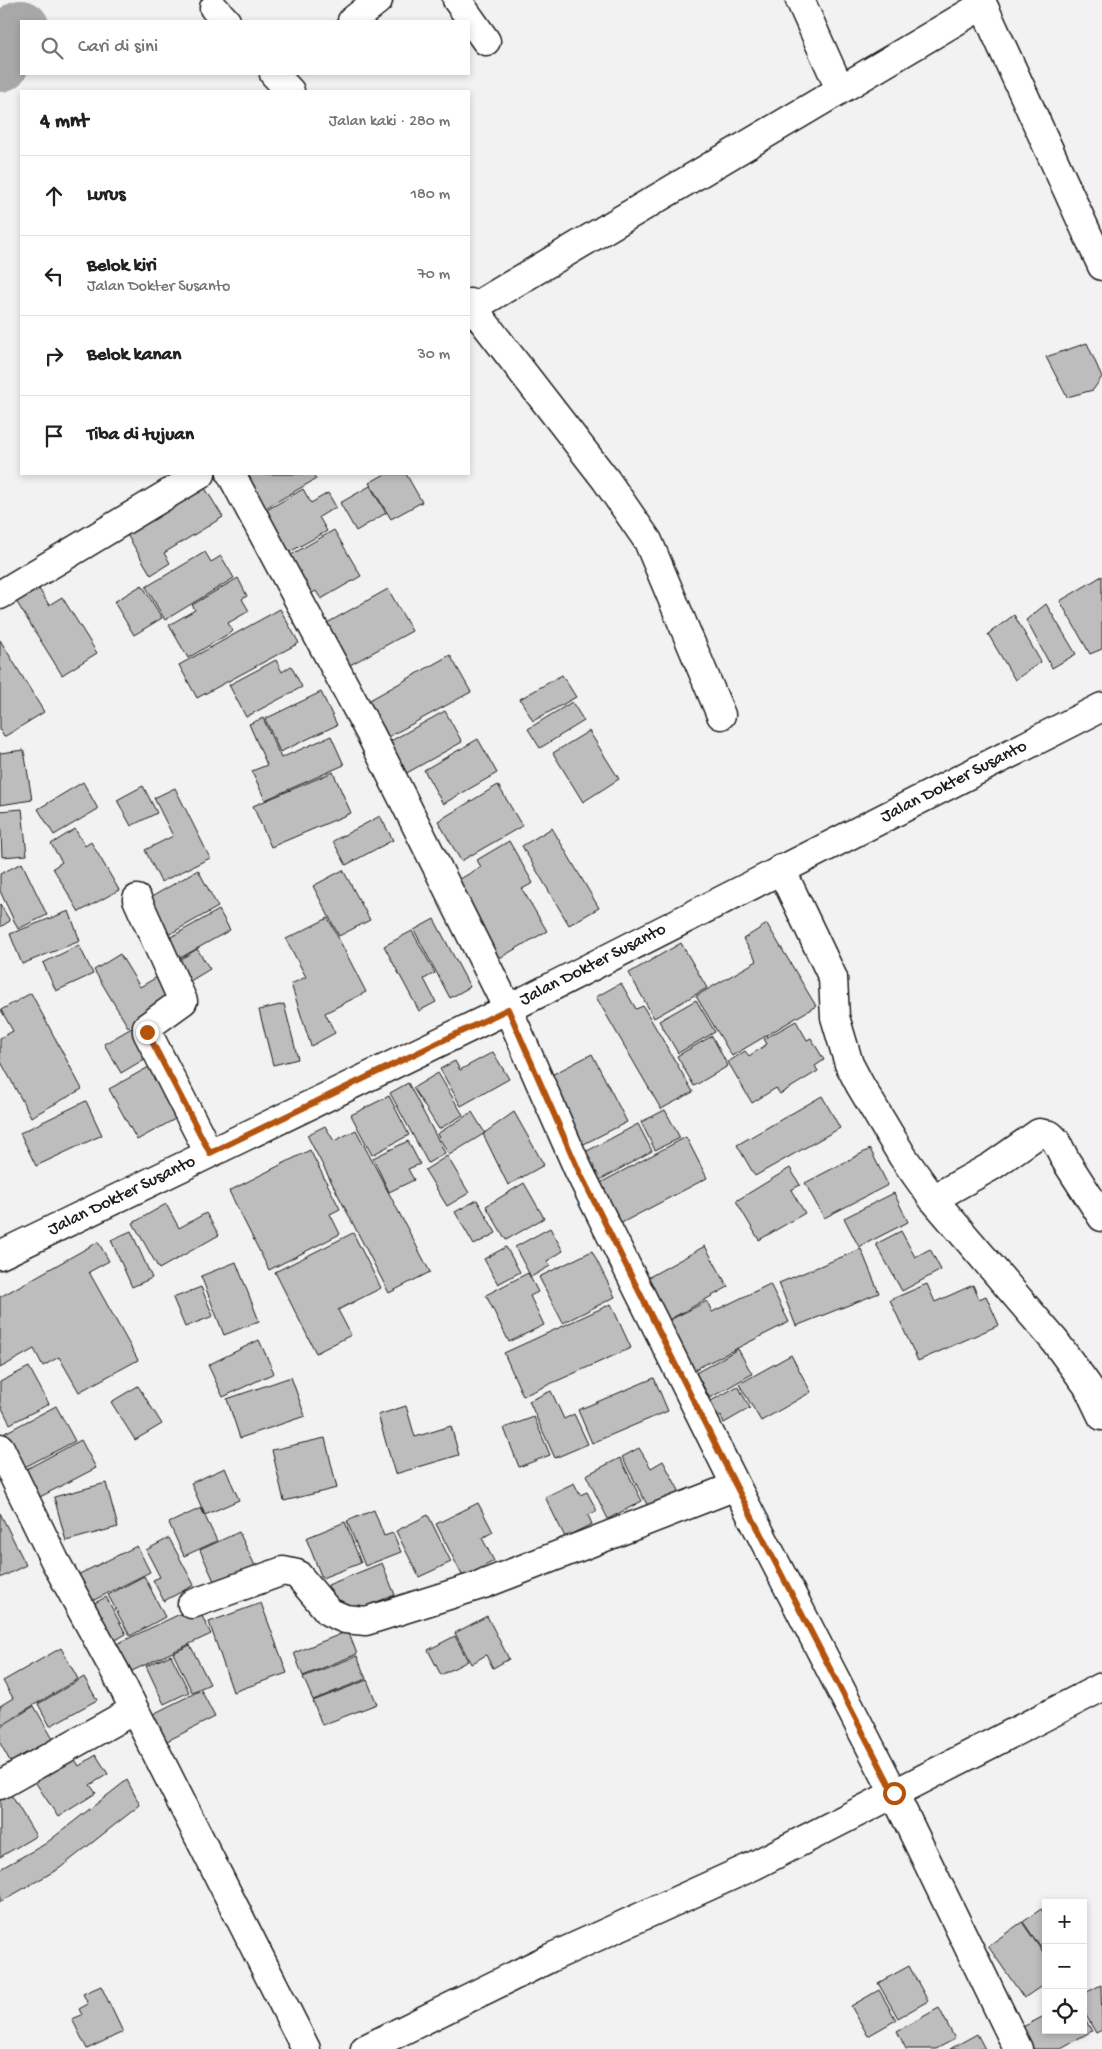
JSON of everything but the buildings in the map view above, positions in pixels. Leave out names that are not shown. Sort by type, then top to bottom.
[{"type":"street","points":[[353,20],[378,0]]},
{"type":"street","points":[[457,0],[486,41]]},
{"type":"street","points":[[800,0],[840,89]]},
{"type":"street","points":[[721,715],[648,541],[606,480],[470,307],[840,89],[982,2],[1102,266]]},
{"type":"street","points":[[0,595],[199,475]]},
{"type":"street","points":[[233,475],[370,733],[508,1009],[578,1169],[736,1486],[894,1793],[1018,2049]]},
{"type":"street","name":"Jalan Dokter Susanto","points":[[0,1255],[508,1009],[1102,707]]},
{"type":"street","points":[[781,869],[833,978],[835,1017],[849,1064],[903,1157],[933,1199],[1054,1340],[1095,1380],[1102,1416]]},
{"type":"street","points":[[137,899],[183,1001],[147,1027],[147,1032],[210,1153]]},
{"type":"street","points":[[933,1199],[992,1166],[1040,1133],[1050,1136],[1056,1141],[1102,1217]]},
{"type":"street","points":[[0,1448],[55,1561],[134,1710],[306,2049]]},
{"type":"street","points":[[192,1604],[283,1571],[297,1574],[330,1612],[345,1619],[366,1621],[484,1584],[736,1486]]},
{"type":"street","points":[[365,2049],[550,1958],[753,1866],[1102,1687]]},
{"type":"street","points":[[0,1785],[134,1710]]},
{"type":"waterway","points":[[0,63],[20,31]]},
{"type":"route","points":[[147,1032],[210,1153],[508,1009],[578,1169],[736,1486],[894,1793]]}]
